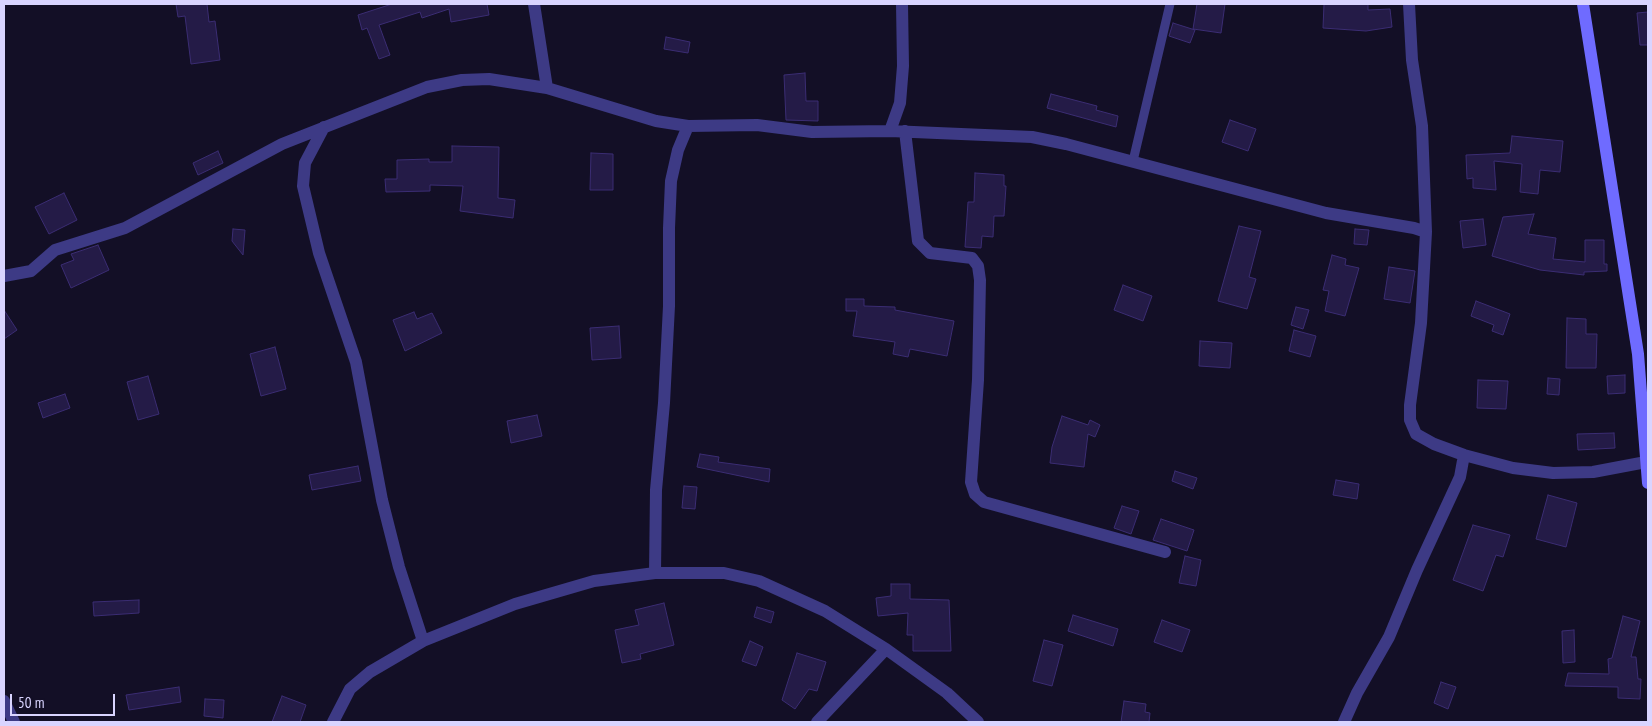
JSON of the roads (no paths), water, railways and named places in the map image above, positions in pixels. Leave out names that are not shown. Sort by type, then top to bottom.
[{"type":"main road","points":[[1584,4],[1638,354],[1646,420],[1648,483]]},
{"type":"street","points":[[534,4],[547,88]]},
{"type":"street","points":[[890,131],[900,103],[903,66],[902,4]]},
{"type":"street","points":[[1408,4],[1412,60],[1422,126],[1426,232],[1421,323],[1414,366],[1410,420],[1416,434],[1434,444],[1464,455],[1513,468],[1553,473],[1593,472],[1646,462]]},
{"type":"street","points":[[4,276],[31,271],[55,250],[125,228],[282,144],[427,88],[462,80],[489,79],[547,88],[656,122],[688,126],[757,125],[812,132],[905,131],[1032,137],[1133,161],[1318,210],[1426,232]]},
{"type":"street","points":[[655,573],[656,490],[664,403],[669,306],[668,228],[671,181],[678,150],[688,126]]},
{"type":"street","points":[[324,127],[304,163],[303,186],[318,253],[356,362],[382,500],[399,567],[423,641]]},
{"type":"street","points":[[905,131],[918,241],[930,253],[972,258],[978,266],[980,280],[978,380],[971,482],[975,494],[984,502],[1165,552]]},
{"type":"street","points":[[1344,722],[1357,694],[1389,637],[1417,570],[1460,477],[1464,455]]},
{"type":"street","points":[[333,722],[350,689],[370,672],[423,641],[515,604],[560,590],[594,582],[655,573],[724,573],[759,581],[825,611],[886,649],[947,693],[978,722]]},
{"type":"street","points":[[817,722],[886,649]]},
{"type":"street","points":[[4,701],[14,722]]},
{"type":"lane","points":[[1133,161],[1170,4]]}]
